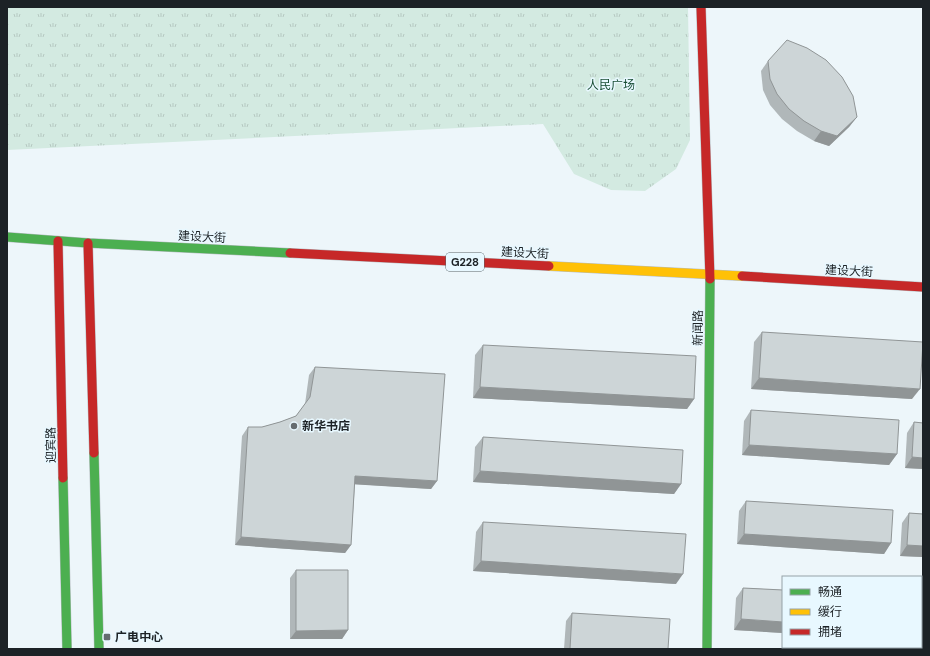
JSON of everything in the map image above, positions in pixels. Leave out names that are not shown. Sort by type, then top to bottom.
[{"type":"main road","name":"新闻路","points":[[701,7],[710,274],[707,649]]},
{"type":"main road","name":"建设大街","points":[[7,237],[88,243],[710,274],[923,287]]},
{"type":"main road","name":"迎宾路","points":[[58,241],[67,649]]},
{"type":"main road","points":[[88,243],[98,649]]},
{"type":"green space","name":"人民广场","points":[[7,7],[688,7],[690,140],[676,169],[645,191],[611,190],[574,174],[543,124],[7,150]]},
{"type":"building","points":[[787,40],[807,48],[826,60],[842,77],[853,96],[857,117],[837,136],[821,131],[804,121],[789,109],[777,94],[770,79],[768,61]]},
{"type":"building","points":[[762,332],[923,342],[920,389],[759,378]]},
{"type":"building","points":[[483,345],[696,356],[694,399],[480,387]]},
{"type":"building","points":[[315,367],[445,374],[437,481],[355,476],[351,545],[241,537],[248,427],[262,427],[296,416],[310,397]]},
{"type":"building","points":[[751,410],[899,420],[897,454],[749,445]]},
{"type":"building","points":[[914,422],[923,423],[923,458],[912,457]]},
{"type":"building","points":[[483,437],[683,450],[681,484],[480,471]]},
{"type":"building","points":[[746,501],[893,510],[891,543],[744,534]]},
{"type":"building","points":[[909,513],[923,514],[923,546],[907,545]]},
{"type":"building","points":[[483,522],[686,534],[683,574],[481,561]]},
{"type":"building","points":[[296,570],[348,570],[348,630],[296,631]]},
{"type":"building","points":[[743,588],[782,590],[782,622],[741,619]]},
{"type":"building","points":[[922,597],[923,597],[922,631]]},
{"type":"building","points":[[572,613],[670,619],[668,649],[570,649]]},
{"type":"traffic: fast","points":[[7,237],[88,243],[290,253]]},
{"type":"traffic: fast","points":[[707,649],[710,279]]},
{"type":"traffic: fast","points":[[94,453],[99,649]]},
{"type":"traffic: fast","points":[[63,478],[67,649]]},
{"type":"traffic: slow","points":[[549,266],[742,276]]},
{"type":"traffic: jam","points":[[701,7],[710,279]]},
{"type":"traffic: jam","points":[[58,241],[63,478]]},
{"type":"traffic: jam","points":[[88,243],[94,453]]},
{"type":"traffic: jam","points":[[290,253],[549,266]]},
{"type":"traffic: jam","points":[[742,276],[923,287]]},
{"type":"place","name":"新华书店","points":[[294,426]]},
{"type":"place","name":"广电中心","points":[[107,637]]}]
